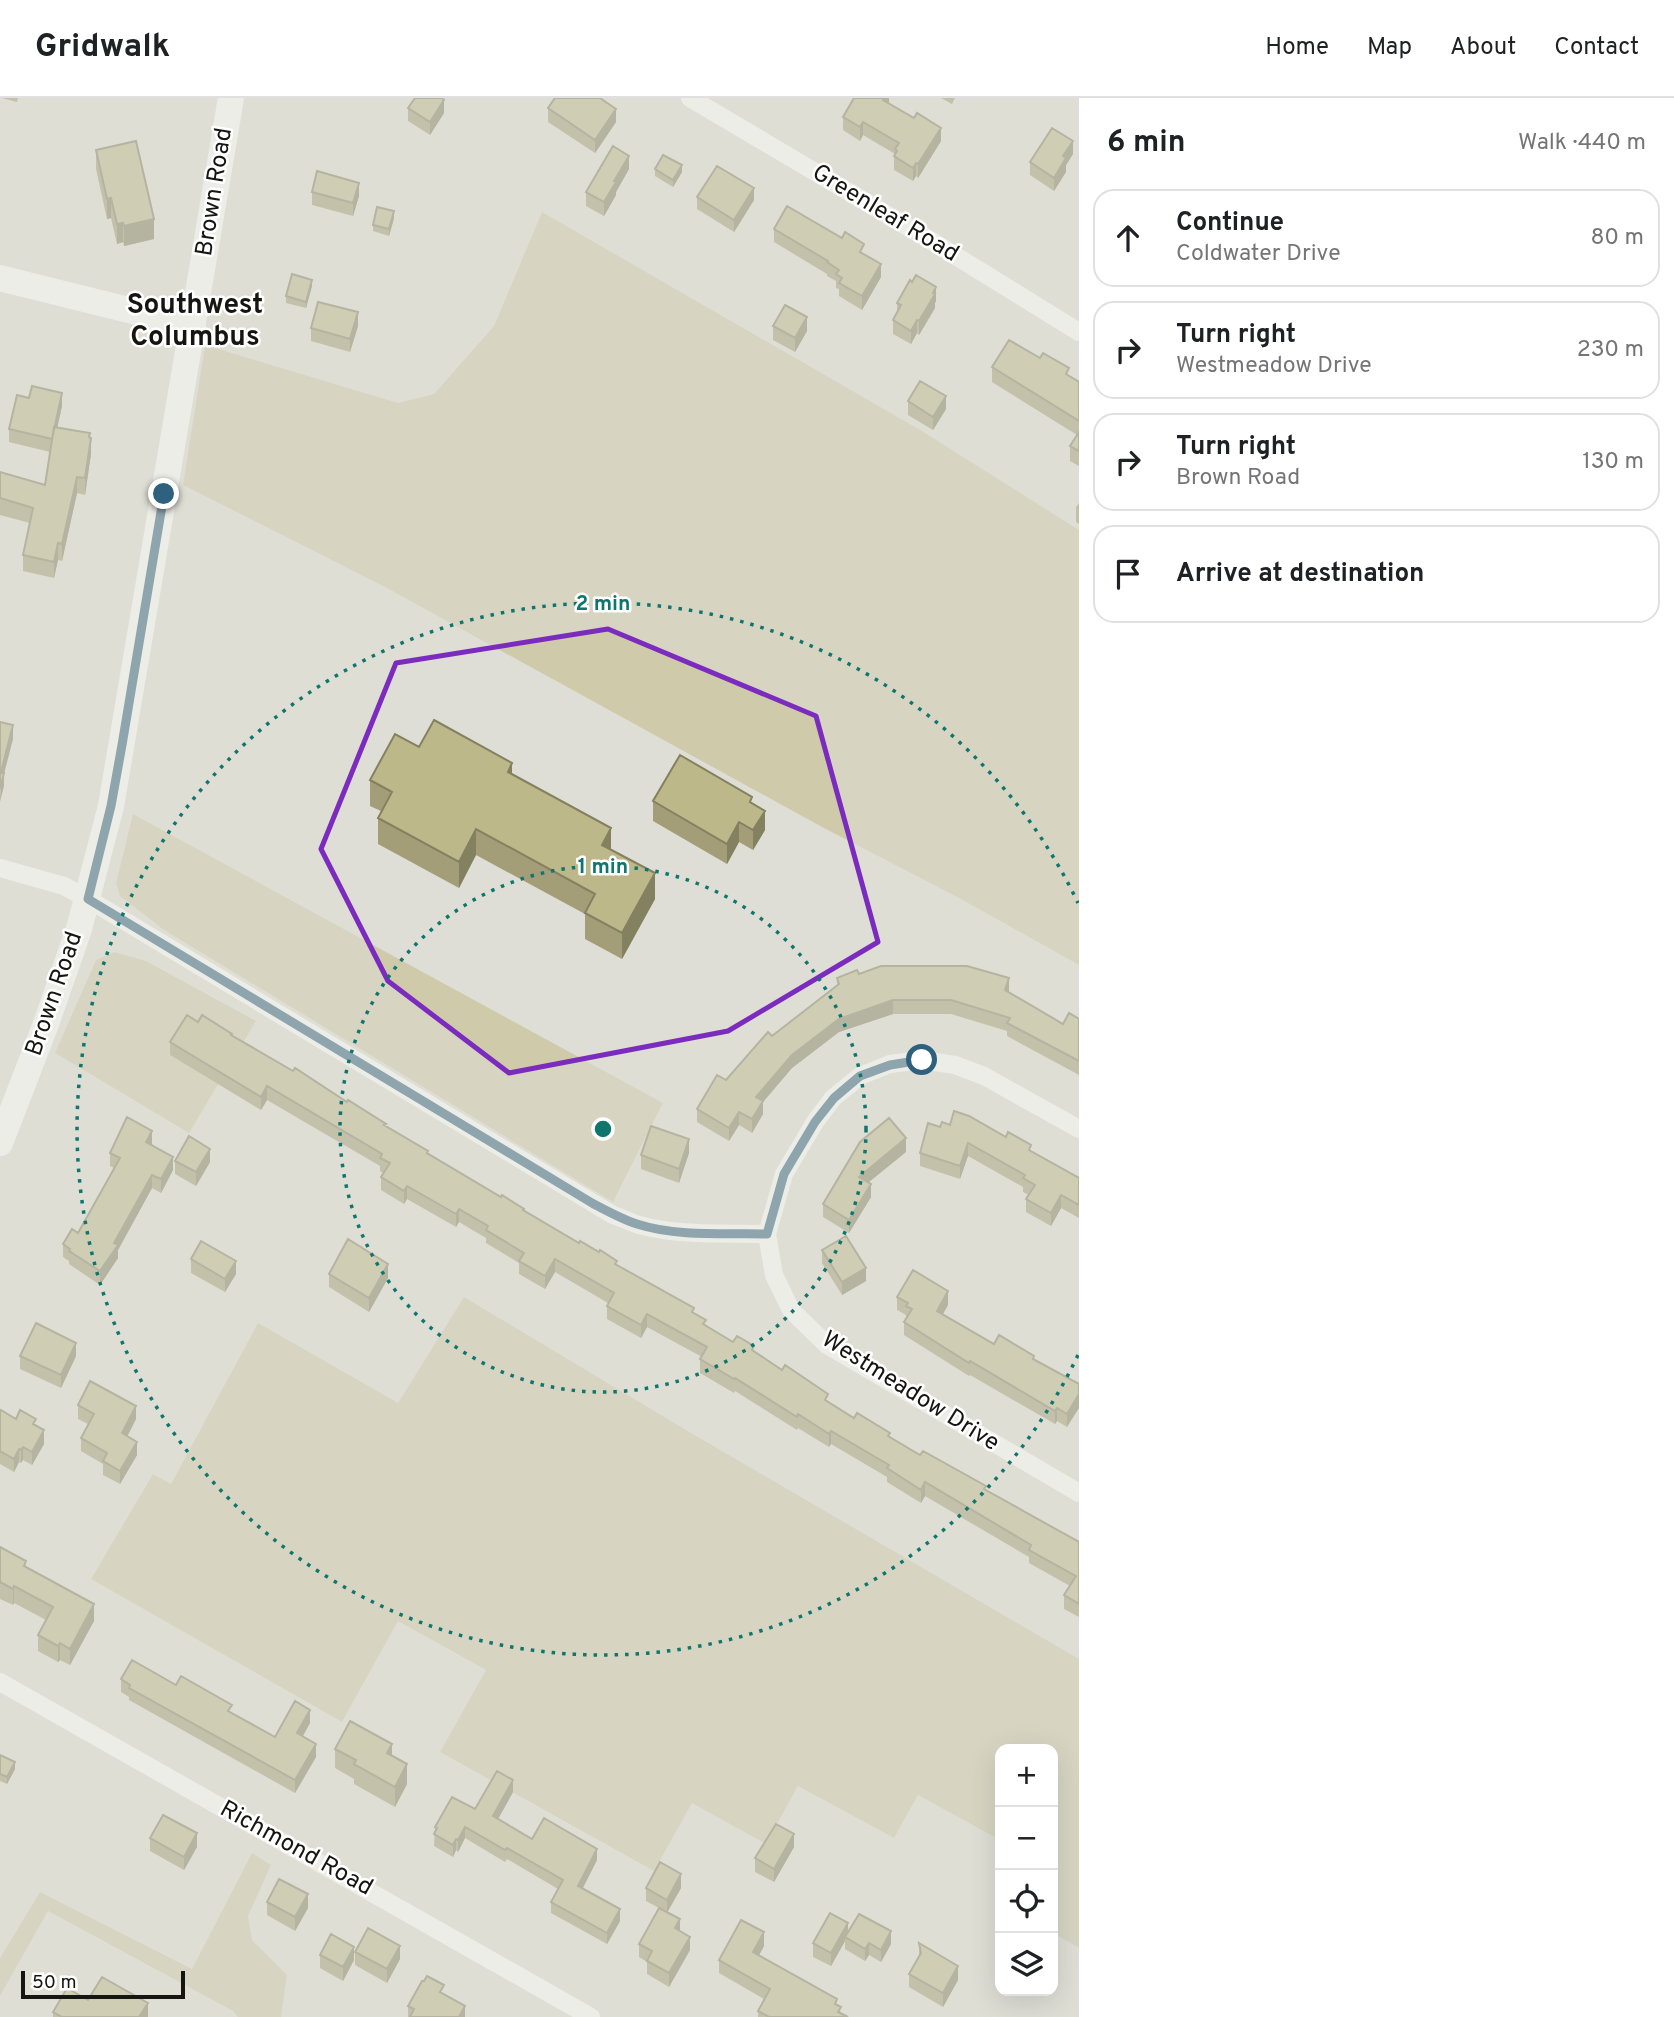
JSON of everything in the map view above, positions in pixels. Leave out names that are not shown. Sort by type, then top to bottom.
[{"type":"main road","name":"Brown Road","points":[[0,1143],[47,1021],[88,899],[111,806],[231,98]]},
{"type":"main road","points":[[0,278],[193,326]]},
{"type":"street","name":"Greenleaf Road","points":[[690,98],[1079,332]]},
{"type":"street","points":[[0,868],[64,886],[88,899],[613,1215],[638,1224],[690,1232],[767,1234],[784,1174],[815,1122],[834,1098],[860,1076],[890,1065],[922,1060],[955,1065],[984,1076],[1079,1129]]},
{"type":"street","name":"Westmeadow Drive","points":[[767,1234],[774,1275],[791,1310],[827,1345],[1079,1493]]},
{"type":"street","name":"Richmond Road","points":[[0,1682],[591,2017]]},
{"type":"highlighted area","points":[[608,629],[816,716],[878,942],[728,1031],[509,1073],[388,981],[321,849],[396,663]]},
{"type":"shaded area","points":[[542,212],[922,431],[1079,530],[1079,965],[385,587],[183,485],[205,345],[398,403],[434,394],[494,326]]},
{"type":"shaded area","points":[[133,814],[663,1103],[613,1202],[164,930],[120,896],[116,883]]},
{"type":"shaded area","points":[[114,952],[146,961],[256,1021],[189,1133],[55,1053],[96,960]]},
{"type":"shaded area","points":[[464,1297],[1079,1659],[1079,1948],[1058,1936],[1058,1744],[995,1744],[995,1837],[918,1795],[894,1838],[798,1786],[766,1844],[692,1803],[654,1871],[440,1752],[486,1670],[398,1621],[342,1722],[91,1579],[153,1474],[171,1484],[258,1323],[398,1403]]},
{"type":"shaded area","points":[[252,1853],[271,1865],[248,1916],[252,1940],[287,1975],[281,2017],[238,2017],[233,2011],[48,1911],[0,1996],[0,1958],[40,1892],[192,1969]]},
{"type":"building","points":[[415,98],[444,100],[430,122],[408,108]]},
{"type":"building","points":[[555,98],[600,98],[616,109],[595,140],[548,108]]},
{"type":"building","points":[[854,98],[884,98],[883,100],[914,118],[917,113],[941,128],[913,168],[894,156],[899,143],[863,122],[860,127],[843,117]]},
{"type":"building","points":[[1052,128],[1073,141],[1054,178],[1030,162]]},
{"type":"building","points":[[136,141],[154,219],[124,226],[123,223],[117,224],[111,198],[107,199],[96,150]]},
{"type":"building","points":[[613,146],[629,156],[604,202],[586,192]]},
{"type":"building","points":[[663,155],[682,165],[673,180],[655,169]]},
{"type":"building","points":[[717,166],[754,188],[734,220],[697,197]]},
{"type":"building","points":[[317,171],[359,183],[353,203],[312,192]]},
{"type":"building","points":[[787,206],[842,238],[845,232],[864,244],[860,252],[881,264],[862,296],[839,283],[842,278],[836,274],[839,270],[828,261],[774,229]]},
{"type":"building","points":[[377,207],[394,211],[389,229],[373,225]]},
{"type":"building","points":[[292,274],[312,280],[306,302],[286,296]]},
{"type":"building","points":[[916,275],[936,287],[933,293],[935,294],[911,331],[893,320],[901,305],[897,303],[910,280],[912,282]]},
{"type":"building","points":[[318,302],[358,312],[350,339],[311,328]]},
{"type":"building","points":[[785,305],[807,317],[795,338],[773,326]]},
{"type":"building","points":[[1009,340],[1040,358],[1043,353],[1069,368],[1066,374],[1079,382],[1079,421],[992,367]]},
{"type":"building","points":[[920,381],[946,396],[933,417],[908,401]]},
{"type":"building","points":[[32,386],[62,393],[52,439],[9,429],[17,395],[29,398]]},
{"type":"building","points":[[54,427],[90,433],[91,438],[85,478],[77,477],[62,544],[58,543],[54,562],[23,555],[33,508],[0,498],[0,472],[45,485]]},
{"type":"building","points":[[1079,432],[1079,451],[1070,446]]},
{"type":"building","points":[[434,720],[512,763],[508,772],[611,828],[602,845],[655,873],[622,933],[585,913],[595,894],[476,829],[459,862],[378,818],[392,792],[370,780],[395,734],[419,747]]},
{"type":"building","points":[[0,722],[13,725],[1,772],[4,773],[0,789]]},
{"type":"building","points":[[680,755],[752,797],[750,802],[765,811],[753,830],[739,822],[727,844],[653,801]]},
{"type":"building","points":[[881,966],[967,966],[1009,978],[1005,990],[1063,1024],[1069,1013],[1079,1019],[1079,1061],[1007,1023],[1010,1018],[951,1000],[893,1000],[839,1019],[792,1055],[756,1097],[763,1101],[752,1119],[739,1112],[729,1128],[697,1109],[717,1075],[726,1080],[768,1032],[772,1036],[839,984],[837,978],[857,970],[859,974]]},
{"type":"building","points":[[187,1015],[198,1022],[202,1015],[293,1071],[295,1068],[428,1151],[427,1153],[579,1243],[580,1241],[599,1252],[600,1250],[617,1261],[615,1264],[694,1308],[692,1312],[706,1320],[703,1324],[733,1342],[737,1336],[754,1346],[752,1350],[782,1370],[785,1365],[828,1394],[825,1400],[854,1418],[857,1413],[920,1455],[923,1451],[1079,1542],[1079,1604],[1064,1595],[1076,1576],[1029,1550],[1031,1545],[925,1482],[921,1490],[887,1468],[889,1465],[831,1431],[829,1434],[798,1414],[797,1417],[700,1359],[707,1347],[647,1314],[641,1325],[607,1306],[614,1293],[555,1259],[545,1276],[519,1261],[524,1253],[486,1230],[488,1226],[459,1209],[456,1214],[407,1186],[404,1191],[381,1177],[390,1163],[380,1158],[382,1154],[267,1086],[261,1097],[170,1042]]},
{"type":"building","points":[[954,1111],[969,1116],[1006,1137],[1008,1132],[1031,1145],[1029,1150],[1079,1178],[1079,1205],[1061,1195],[1051,1213],[1026,1199],[1035,1185],[1023,1178],[1025,1175],[968,1143],[960,1166],[920,1153],[928,1123],[940,1127],[942,1122],[950,1125]]},
{"type":"building","points":[[127,1117],[152,1131],[146,1142],[173,1157],[161,1179],[152,1175],[114,1243],[118,1245],[100,1271],[69,1251],[63,1244],[72,1229],[78,1233],[120,1158],[110,1153]]},
{"type":"building","points":[[889,1118],[906,1138],[859,1177],[871,1184],[849,1220],[823,1204],[860,1142]]},
{"type":"building","points":[[651,1126],[689,1139],[679,1169],[641,1155]]},
{"type":"building","points":[[189,1136],[210,1149],[196,1172],[175,1161]]},
{"type":"building","points":[[846,1236],[866,1268],[842,1282],[822,1250]]},
{"type":"building","points":[[348,1239],[388,1264],[369,1298],[329,1274]]},
{"type":"building","points":[[201,1241],[236,1261],[225,1279],[191,1259]]},
{"type":"building","points":[[913,1270],[948,1291],[937,1311],[994,1344],[999,1335],[1034,1356],[1033,1359],[1079,1384],[1079,1394],[1067,1414],[1057,1408],[1055,1411],[970,1361],[969,1363],[904,1322],[912,1309],[906,1306],[908,1303],[897,1297]]},
{"type":"building","points":[[36,1323],[76,1343],[61,1375],[20,1356]]},
{"type":"building","points":[[90,1381],[136,1406],[122,1433],[137,1442],[120,1471],[103,1461],[107,1453],[81,1438],[94,1414],[78,1405]]},
{"type":"building","points":[[1,1410],[16,1419],[20,1410],[36,1419],[33,1424],[44,1430],[32,1452],[23,1447],[14,1459],[0,1451]]},
{"type":"building","points":[[0,1547],[26,1561],[24,1566],[94,1604],[70,1649],[38,1635],[53,1607],[14,1586],[13,1589],[0,1582]]},
{"type":"building","points":[[132,1660],[176,1685],[181,1676],[232,1705],[228,1711],[275,1737],[295,1701],[310,1710],[297,1733],[316,1744],[295,1780],[129,1688],[130,1685],[121,1679]]},
{"type":"building","points":[[350,1721],[392,1744],[387,1753],[407,1764],[395,1787],[354,1764],[356,1760],[335,1749]]},
{"type":"building","points":[[0,1755],[15,1762],[7,1777],[0,1774]]},
{"type":"building","points":[[497,1771],[513,1780],[493,1816],[532,1839],[544,1818],[597,1849],[578,1886],[620,1909],[607,1933],[551,1902],[563,1880],[465,1827],[453,1845],[434,1834],[437,1828],[435,1827],[452,1797],[475,1809]]},
{"type":"building","points":[[163,1815],[197,1833],[184,1857],[150,1838]]},
{"type":"building","points":[[776,1824],[794,1834],[774,1869],[755,1858]]},
{"type":"building","points":[[660,1862],[681,1874],[667,1900],[646,1888]]},
{"type":"building","points":[[279,1879],[308,1894],[295,1917],[267,1902]]},
{"type":"building","points":[[659,1908],[680,1919],[675,1928],[690,1937],[669,1973],[647,1961],[652,1951],[639,1944]]},
{"type":"building","points":[[830,1913],[848,1923],[831,1953],[813,1943]]},
{"type":"building","points":[[859,1914],[891,1931],[881,1950],[869,1943],[865,1949],[845,1937]]},
{"type":"building","points":[[741,1920],[764,1932],[753,1952],[837,1999],[835,2004],[841,2007],[838,2012],[848,2017],[769,2017],[758,2011],[770,1989],[719,1960]]},
{"type":"building","points":[[368,1928],[400,1946],[387,1969],[355,1952]]},
{"type":"building","points":[[331,1934],[354,1947],[343,1967],[320,1955]]},
{"type":"building","points":[[919,1943],[958,1966],[943,1993],[909,1974],[921,1953]]},
{"type":"building","points":[[427,1976],[444,1985],[440,1992],[465,2006],[459,2017],[410,2017],[414,2009],[408,2006]]},
{"type":"building","points":[[102,1977],[148,2003],[139,2017],[62,2017],[53,2012],[67,1988],[88,2000]]},
{"type":"district","name":"Southwest Columbus","points":[[195,322]]},
{"type":"route","points":[[164,494],[111,806],[88,899],[592,1203],[613,1215],[661,1229],[767,1234],[784,1174],[815,1122],[834,1098],[860,1076],[890,1065],[922,1060]]}]
